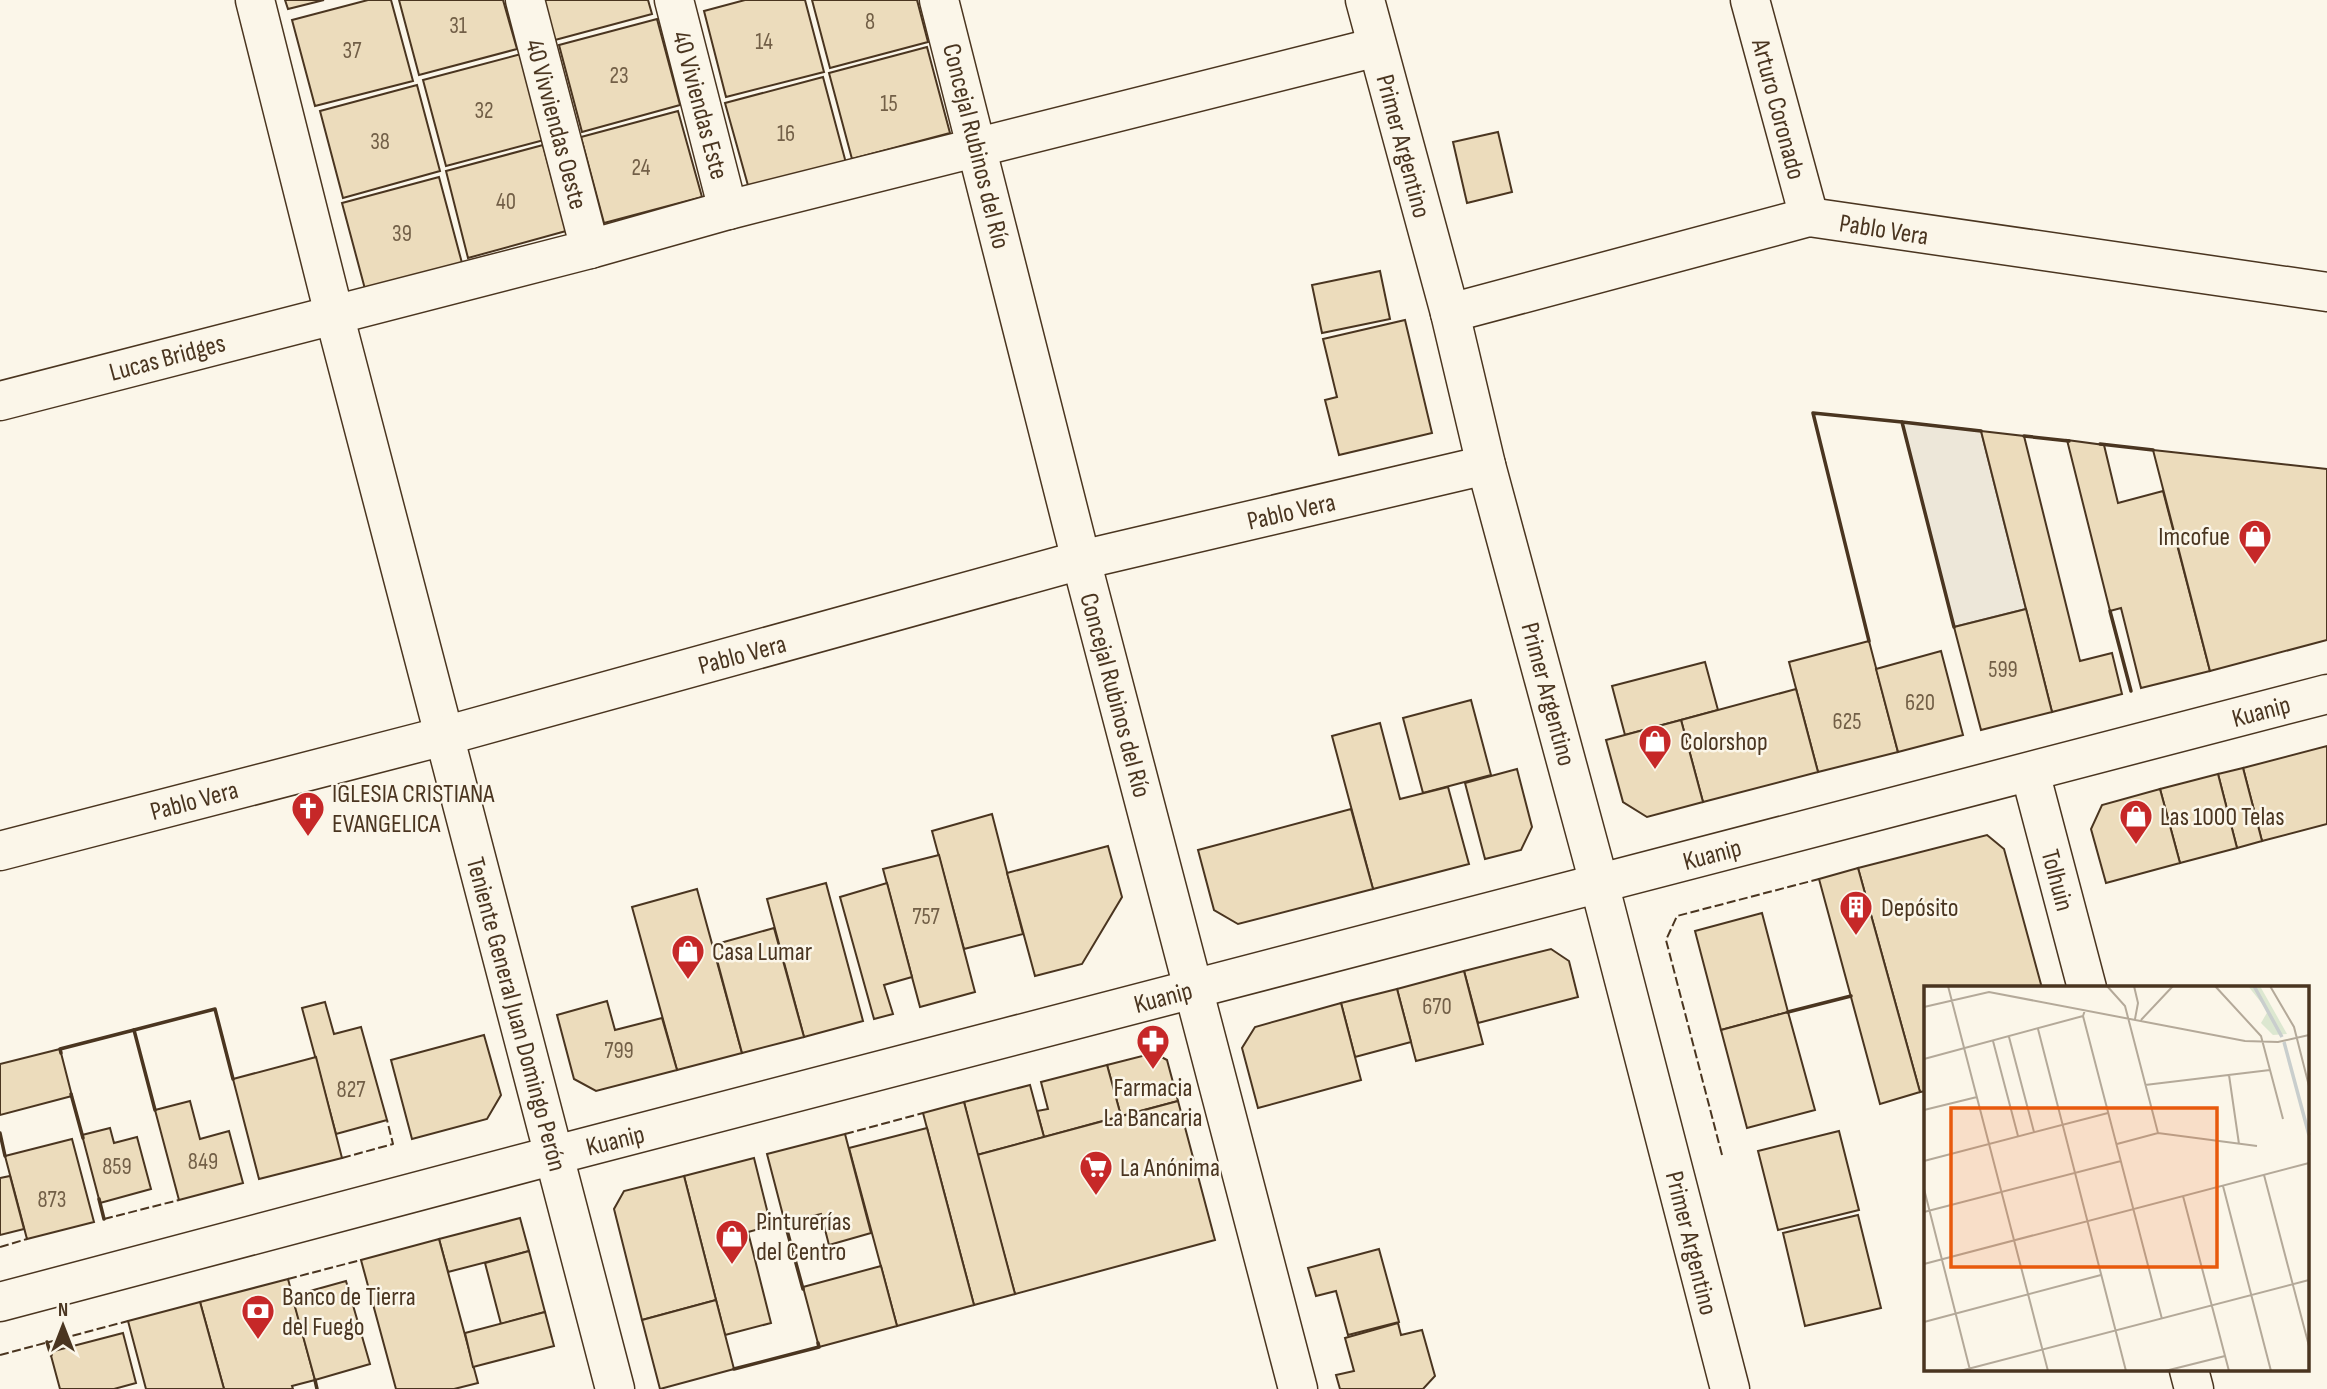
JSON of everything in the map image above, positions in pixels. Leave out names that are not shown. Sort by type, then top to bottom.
[{"type":"street","name":"Teniente General Juan Domingo Perón","points":[[255,0],[334,314],[615,1389]]},
{"type":"street","name":"40 Vivviendas Oeste","points":[[525,0],[590,248]]},
{"type":"street","name":"40 Viviendas Este","points":[[674,0],[728,209]]},
{"type":"street","name":"Concejal Rubinos del Río","points":[[939,0],[1081,560],[1297,1389]]},
{"type":"street","name":"Primer Argentino","points":[[1365,0],[1450,313],[1486,465],[1600,883],[1730,1389]]},
{"type":"street","name":"Arturo Coronado","points":[[1749,0],[1809,217]]},
{"type":"street","name":"Lucas Bridges","points":[[0,401],[590,248],[728,209],[1377,47]]},
{"type":"street","name":"Pablo Vera","points":[[1450,313],[1809,217],[2327,292]]},
{"type":"street","name":"Pablo Vera","points":[[0,851],[444,736],[1081,560],[1486,465]]},
{"type":"street","name":"Kuanip","points":[[0,1302],[2327,694]]},
{"type":"street","name":"Tolhuin","points":[[2030,772],[2086,986]]},
{"type":"street","points":[[2190,1372],[2194,1389]]},
{"type":"shaded area","points":[[1902,422],[1981,431],[2026,609],[1954,627]]},
{"type":"building","points":[[285,0],[324,0],[288,9]]},
{"type":"building","points":[[368,0],[391,0],[413,81],[315,106],[292,20]]},
{"type":"building","points":[[399,0],[503,0],[517,49],[419,75]]},
{"type":"building","points":[[544,0],[648,0],[652,14],[555,40]]},
{"type":"building","points":[[745,0],[805,0],[824,72],[726,97],[704,11]]},
{"type":"building","points":[[812,0],[917,0],[928,42],[830,68]]},
{"type":"building","points":[[657,19],[680,105],[582,132],[559,45]]},
{"type":"building","points":[[927,47],[950,133],[852,159],[829,73]]},
{"type":"building","points":[[521,54],[544,140],[446,166],[423,80]]},
{"type":"building","points":[[823,77],[846,163],[749,189],[725,103]]},
{"type":"building","points":[[417,85],[440,171],[343,198],[320,111]]},
{"type":"building","points":[[678,111],[702,197],[604,223],[581,137]]},
{"type":"building","points":[[1498,132],[1512,192],[1467,203],[1453,142]]},
{"type":"building","points":[[543,145],[566,231],[468,258],[446,171]]},
{"type":"building","points":[[439,177],[462,263],[365,289],[342,203]]},
{"type":"building","points":[[1380,271],[1390,319],[1322,333],[1312,285]]},
{"type":"building","points":[[1405,320],[1432,433],[1339,455],[1325,400],[1337,397],[1323,339]]},
{"type":"building","points":[[1981,431],[2024,436],[2080,661],[2112,653],[2122,694],[2052,712]]},
{"type":"building","points":[[2067,440],[2104,445],[2118,503],[2163,491],[2210,671],[2141,688],[2121,608],[2110,611]]},
{"type":"building","name":"Imcofue","points":[[2153,450],[2327,469],[2327,640],[2210,671]]},
{"type":"building","points":[[2026,609],[2052,712],[1981,730],[1954,627]]},
{"type":"building","points":[[1869,641],[1898,752],[1818,772],[1789,662]]},
{"type":"building","points":[[1941,651],[1963,735],[1898,752],[1876,669]]},
{"type":"building","points":[[1705,662],[1718,710],[1625,735],[1612,686]]},
{"type":"building","points":[[1796,689],[1818,772],[1703,802],[1681,720]]},
{"type":"building","points":[[1471,700],[1491,775],[1423,793],[1403,718]]},
{"type":"building","name":"Colorshop","points":[[1681,720],[1703,802],[1647,817],[1623,802],[1606,740]]},
{"type":"building","points":[[1380,723],[1400,799],[1448,787],[1469,864],[1373,889],[1332,736]]},
{"type":"building","points":[[2327,746],[2327,824],[2262,841],[2243,768]]},
{"type":"building","points":[[2243,768],[2262,841],[2237,848],[2218,774]]},
{"type":"building","points":[[1517,769],[1532,827],[1521,850],[1485,859],[1465,783]]},
{"type":"building","points":[[2218,774],[2237,848],[2180,863],[2160,789]]},
{"type":"building","name":"Las 1000 Telas","points":[[2160,789],[2180,863],[2106,883],[2091,829],[2102,805]]},
{"type":"building","points":[[1351,809],[1373,889],[1238,924],[1214,910],[1198,850]]},
{"type":"building","points":[[992,814],[1023,934],[964,949],[932,831]]},
{"type":"building","points":[[1987,835],[2004,849],[2041,986],[1924,986],[1924,1091],[1920,1092],[1858,868]]},
{"type":"building","points":[[1108,846],[1122,897],[1082,964],[1035,976],[1007,873]]},
{"type":"building","points":[[939,855],[975,992],[920,1007],[883,869]]},
{"type":"building","name":"Depósito","points":[[1858,868],[1920,1092],[1880,1104],[1819,879]]},
{"type":"building","points":[[826,883],[863,1021],[804,1037],[767,899]]},
{"type":"building","points":[[887,883],[912,977],[884,985],[893,1014],[874,1019],[840,897]]},
{"type":"building","name":"Casa Lumar","points":[[697,889],[742,1053],[677,1070],[632,907]]},
{"type":"building","points":[[1762,913],[1788,1012],[1721,1030],[1695,931]]},
{"type":"building","points":[[774,928],[804,1037],[742,1053],[713,945]]},
{"type":"building","points":[[1551,949],[1569,961],[1578,997],[1478,1023],[1464,971]]},
{"type":"building","points":[[1464,971],[1483,1044],[1416,1061],[1397,989]]},
{"type":"building","points":[[1397,989],[1411,1042],[1355,1057],[1341,1003]]},
{"type":"building","points":[[607,1001],[615,1030],[662,1018],[677,1070],[596,1091],[574,1079],[557,1015]]},
{"type":"building","points":[[325,1002],[334,1034],[361,1027],[387,1120],[336,1134],[302,1008]]},
{"type":"building","points":[[1341,1003],[1361,1080],[1258,1108],[1242,1048],[1255,1027]]},
{"type":"building","points":[[1788,1012],[1815,1110],[1747,1128],[1721,1030]]},
{"type":"building","points":[[484,1035],[501,1095],[487,1119],[412,1139],[391,1060]]},
{"type":"building","points":[[60,1049],[72,1096],[0,1115],[0,1064]]},
{"type":"building","points":[[1154,1053],[1167,1060],[1178,1101],[1121,1116],[1107,1065]]},
{"type":"building","points":[[316,1057],[342,1158],[259,1179],[233,1079]]},
{"type":"building","points":[[1107,1065],[1121,1116],[1044,1137],[1037,1111],[1048,1109],[1041,1082]]},
{"type":"building","points":[[1030,1085],[1044,1137],[977,1155],[964,1102]]},
{"type":"building","points":[[190,1101],[200,1139],[229,1131],[243,1183],[179,1200],[155,1110]]},
{"type":"building","name":"La Anónima","points":[[1178,1101],[1215,1240],[1015,1294],[977,1155]]},
{"type":"building","points":[[964,1102],[1015,1294],[974,1305],[923,1113]]},
{"type":"building","points":[[110,1128],[114,1143],[137,1137],[151,1189],[100,1203],[82,1135]]},
{"type":"building","points":[[927,1128],[974,1305],[897,1326],[849,1148]]},
{"type":"building","points":[[1839,1131],[1859,1210],[1778,1230],[1758,1151]]},
{"type":"building","points":[[845,1134],[871,1233],[829,1245],[821,1214],[785,1223],[767,1154]]},
{"type":"building","points":[[72,1139],[94,1222],[27,1239],[5,1156]]},
{"type":"building","name":"Pinturerías del Centro","points":[[754,1158],[771,1226],[748,1232],[771,1323],[725,1335],[684,1176]]},
{"type":"building","points":[[10,1176],[24,1229],[0,1235],[0,1178]]},
{"type":"building","points":[[684,1176],[716,1300],[642,1320],[614,1209],[624,1191]]},
{"type":"building","points":[[1858,1215],[1881,1308],[1805,1326],[1783,1233]]},
{"type":"building","points":[[520,1218],[529,1251],[448,1272],[439,1239]]},
{"type":"building","points":[[439,1239],[478,1383],[454,1389],[396,1389],[361,1260]]},
{"type":"building","points":[[1379,1249],[1399,1322],[1348,1335],[1336,1291],[1316,1296],[1308,1268]]},
{"type":"building","points":[[529,1251],[545,1312],[501,1324],[485,1263]]},
{"type":"building","points":[[881,1266],[897,1326],[819,1347],[803,1287]]},
{"type":"building","name":"Banco de Tierra del Fuego","points":[[288,1279],[315,1380],[292,1386],[293,1389],[224,1389],[200,1302]]},
{"type":"building","points":[[346,1281],[370,1364],[315,1380],[292,1296]]},
{"type":"building","points":[[716,1300],[734,1369],[660,1389],[642,1320]]},
{"type":"building","points":[[200,1302],[224,1389],[146,1389],[128,1321]]},
{"type":"building","points":[[545,1312],[554,1346],[473,1367],[465,1333]]},
{"type":"building","points":[[1398,1323],[1401,1335],[1422,1330],[1435,1376],[1423,1389],[1340,1389],[1336,1375],[1354,1371],[1345,1338]]},
{"type":"building","points":[[123,1333],[136,1383],[114,1389],[60,1389],[50,1352]]},
{"type":"fence","points":[[1722,1155],[1666,940],[1677,916],[1819,879]]},
{"type":"fence","points":[[845,1134],[923,1113]]},
{"type":"fence","points":[[342,1158],[393,1144],[387,1120]]},
{"type":"fence","points":[[104,1219],[179,1200]]},
{"type":"fence","points":[[0,1247],[27,1239]]},
{"type":"fence","points":[[288,1279],[361,1260]]},
{"type":"fence","points":[[0,1355],[128,1321]]},
{"type":"wall","points":[[1869,641],[1813,413],[1902,422],[1954,627]]},
{"type":"wall","points":[[1902,422],[1981,431]]},
{"type":"wall","points":[[2024,436],[2069,441]]},
{"type":"wall","points":[[2100,444],[2153,450]]},
{"type":"wall","points":[[2110,611],[2131,691]]},
{"type":"wall","points":[[1788,1012],[1851,996]]},
{"type":"wall","points":[[134,1030],[215,1009],[233,1079]]},
{"type":"wall","points":[[61,1053],[60,1049],[134,1030],[155,1110]]},
{"type":"wall","points":[[71,1094],[83,1138]]},
{"type":"wall","points":[[0,1133],[5,1156]]},
{"type":"wall","points":[[99,1199],[104,1219]]},
{"type":"wall","points":[[785,1223],[803,1289]]},
{"type":"wall","points":[[47,1342],[51,1355]]},
{"type":"wall","points":[[734,1369],[819,1347],[818,1343]]},
{"type":"wall","points":[[315,1380],[317,1389]]},
{"type":"place","name":"Imcofue","points":[[2255,566]]},
{"type":"place","name":"Colorshop","points":[[1655,771]]},
{"type":"place","name":"IGLESIA CRISTIANA EVANGELICA","points":[[308,838]]},
{"type":"place","name":"Las 1000 Telas","points":[[2136,846]]},
{"type":"place","name":"Depósito","points":[[1856,937]]},
{"type":"place","name":"Casa Lumar","points":[[688,981]]},
{"type":"place","name":"Farmacia La Bancaria","points":[[1153,1071]]},
{"type":"place","name":"La Anónima","points":[[1096,1197]]},
{"type":"place","name":"Pinturerías del Centro","points":[[732,1266]]},
{"type":"place","name":"Banco de Tierra del Fuego","points":[[258,1341]]}]
